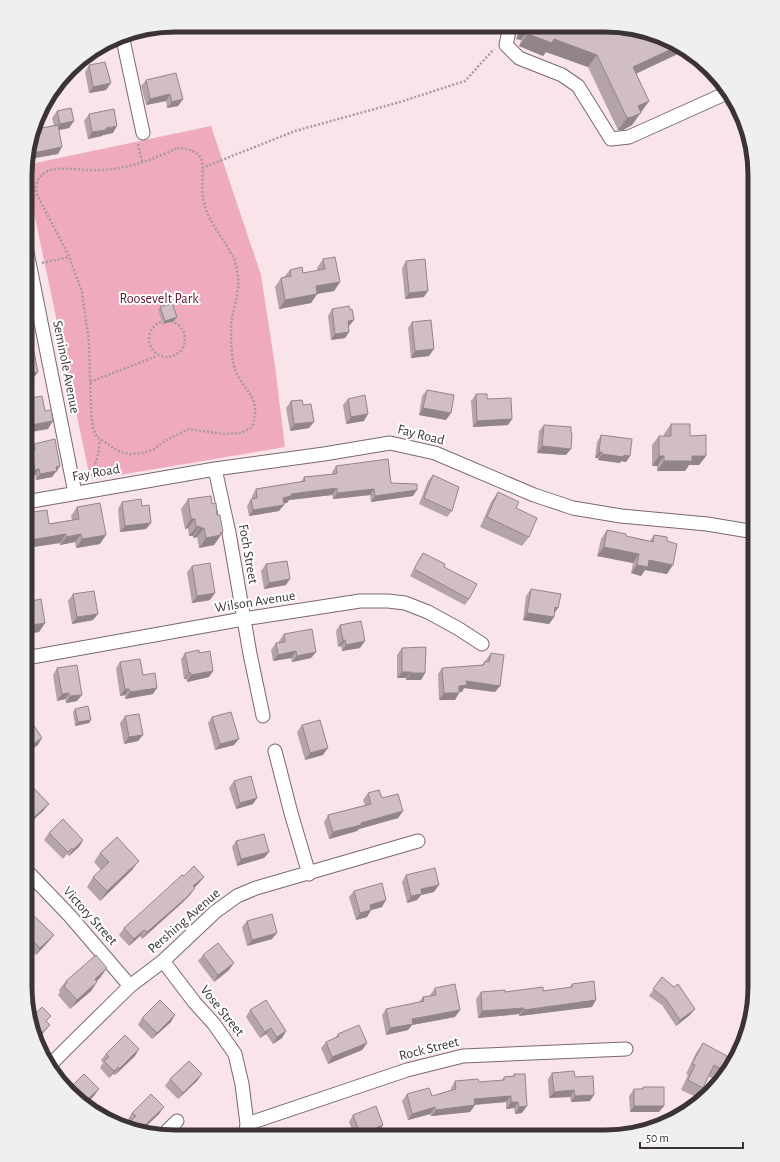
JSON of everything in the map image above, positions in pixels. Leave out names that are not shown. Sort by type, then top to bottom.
[{"type":"street","points":[[509,32],[506,46],[519,58],[562,75],[578,86],[611,139],[628,137],[723,95]]},
{"type":"street","points":[[123,42],[143,133]]},
{"type":"street","name":"Seminole Avenue","points":[[32,282],[75,492]]},
{"type":"street","name":"Fay Road","points":[[32,501],[75,492],[215,469],[390,443],[435,453],[534,495],[573,508],[621,516],[707,524],[748,531]]},
{"type":"street","name":"Foch Street","points":[[215,469],[263,716]]},
{"type":"street","name":"Wilson Avenue","points":[[32,657],[243,619],[360,601],[388,601],[405,603],[428,612],[482,644]]},
{"type":"street","points":[[275,751],[309,874]]},
{"type":"street","name":"Pershing Avenue","points":[[53,1062],[130,986],[162,961],[215,912],[237,896],[256,888],[309,874],[418,841]]},
{"type":"street","name":"Victory Street","points":[[32,876],[70,916],[130,986]]},
{"type":"street","name":"Vose Street","points":[[162,961],[194,1003],[214,1024],[235,1054],[242,1084],[246,1130]]},
{"type":"street","name":"Rock Street","points":[[246,1130],[407,1070],[463,1056],[626,1049]]},
{"type":"street","points":[[168,1130],[177,1121]]},
{"type":"path","points":[[202,168],[295,131],[400,102],[465,81],[507,32]]},
{"type":"path","points":[[177,148],[185,148],[197,153],[202,160],[201,186],[203,201],[208,215],[235,260],[238,278],[237,300],[231,326],[232,350],[234,366],[256,406],[252,426],[241,433],[224,434],[189,429],[166,440],[153,450],[142,453],[130,454],[118,451],[100,440],[93,428],[89,342],[82,292],[69,257],[36,193],[38,179],[43,174],[49,170],[97,170],[118,168],[142,162],[177,148]]},
{"type":"path","points":[[32,266],[69,257]]},
{"type":"path","points":[[90,382],[158,356],[164,358],[176,356],[181,352],[186,340],[182,328],[177,324],[172,322],[160,322],[151,330],[149,341],[153,352],[158,356]]},
{"type":"path","points":[[72,479],[86,474],[94,468],[98,458],[100,440]]},
{"type":"green space","name":"Roosevelt Park","points":[[211,126],[261,275],[275,366],[285,447],[95,479],[91,477],[32,203],[32,164]]},
{"type":"building","points":[[529,32],[614,32],[642,37],[672,49],[633,67],[649,101],[638,106],[641,113],[627,118],[597,55],[554,39],[552,43],[528,34]]},
{"type":"building","points":[[105,62],[111,83],[93,87],[89,65]]},
{"type":"building","points":[[176,73],[183,99],[172,102],[170,94],[150,99],[146,80]]},
{"type":"building","points":[[71,108],[74,121],[60,124],[57,111]]},
{"type":"building","points":[[114,109],[117,126],[106,128],[106,130],[92,132],[89,114]]},
{"type":"building","points":[[58,125],[62,147],[34,153],[40,128]]},
{"type":"building","points":[[335,257],[340,282],[316,286],[317,294],[285,300],[281,278],[291,276],[290,270],[302,267],[303,273],[325,269],[323,259]]},
{"type":"building","points":[[425,259],[428,291],[409,293],[406,261]]},
{"type":"building","points":[[172,303],[177,317],[165,321],[160,307]]},
{"type":"building","points":[[349,306],[350,310],[352,309],[354,320],[348,321],[349,332],[335,334],[332,309]]},
{"type":"building","points":[[431,320],[434,349],[415,351],[412,322]]},
{"type":"building","points":[[32,352],[34,352],[38,372],[32,373]]},
{"type":"building","points":[[427,390],[454,395],[451,413],[423,408]]},
{"type":"building","points":[[476,394],[487,394],[487,399],[511,398],[512,419],[477,421]]},
{"type":"building","points":[[365,395],[368,414],[351,417],[348,399]]},
{"type":"building","points":[[42,396],[45,411],[51,410],[53,421],[32,425],[32,398]]},
{"type":"building","points":[[302,400],[303,405],[311,404],[314,422],[294,424],[291,401]]},
{"type":"building","points":[[671,424],[690,424],[690,436],[706,435],[706,456],[692,456],[692,461],[664,461],[664,456],[659,456],[659,436],[671,436]]},
{"type":"building","points":[[544,425],[571,427],[571,449],[542,446]]},
{"type":"building","points":[[601,435],[632,439],[630,456],[624,455],[624,457],[602,454],[602,452],[599,452]]},
{"type":"building","points":[[55,439],[60,466],[56,467],[57,471],[40,474],[39,469],[35,470],[32,451],[35,450],[34,444]]},
{"type":"building","points":[[388,459],[391,483],[417,484],[417,490],[375,496],[374,489],[337,493],[337,488],[291,494],[291,496],[283,498],[284,505],[253,510],[251,499],[257,498],[256,489],[305,481],[304,477],[335,474],[337,473],[336,466]]},
{"type":"building","points":[[433,475],[459,487],[452,511],[424,498]]},
{"type":"building","points":[[498,492],[519,502],[516,508],[537,518],[529,537],[487,517]]},
{"type":"building","points":[[211,496],[212,504],[216,503],[217,515],[220,515],[223,532],[220,533],[221,535],[206,538],[204,528],[200,528],[200,526],[196,527],[195,519],[191,519],[188,499]]},
{"type":"building","points":[[141,499],[142,506],[149,505],[151,523],[125,526],[122,502]]},
{"type":"building","points":[[100,503],[106,535],[82,539],[81,534],[66,537],[66,534],[32,540],[32,512],[47,510],[49,524],[79,519],[77,507]]},
{"type":"building","points":[[607,530],[653,542],[654,535],[667,537],[667,541],[677,544],[673,565],[649,560],[648,567],[637,565],[639,554],[604,547]]},
{"type":"building","points":[[423,553],[445,564],[444,567],[477,584],[469,599],[414,569]]},
{"type":"building","points":[[287,561],[290,579],[269,583],[266,564]]},
{"type":"building","points":[[210,563],[215,593],[197,596],[192,566]]},
{"type":"building","points":[[531,589],[561,594],[558,608],[555,607],[554,617],[527,613]]},
{"type":"building","points":[[94,591],[98,614],[77,617],[73,594]]},
{"type":"building","points":[[41,599],[45,623],[32,625],[32,601]]},
{"type":"building","points":[[361,621],[365,641],[346,645],[345,640],[343,640],[340,625]]},
{"type":"building","points":[[312,629],[316,652],[297,656],[296,651],[278,655],[276,643],[285,642],[284,634]]},
{"type":"building","points":[[426,647],[425,673],[402,672],[402,648]]},
{"type":"building","points":[[199,650],[199,653],[210,651],[213,671],[191,675],[190,672],[189,673],[185,653]]},
{"type":"building","points":[[491,653],[504,655],[500,686],[466,681],[467,685],[459,686],[459,693],[444,693],[442,668],[484,665],[485,661],[489,662]]},
{"type":"building","points":[[140,659],[143,675],[155,673],[157,688],[130,692],[129,689],[125,689],[120,662]]},
{"type":"building","points":[[77,665],[82,695],[70,696],[69,693],[62,694],[57,668]]},
{"type":"building","points":[[88,706],[91,720],[78,722],[75,709]]},
{"type":"building","points":[[231,712],[239,739],[220,744],[212,717]]},
{"type":"building","points":[[139,714],[143,735],[129,737],[125,716]]},
{"type":"building","points":[[320,720],[328,748],[310,753],[302,725]]},
{"type":"building","points":[[32,723],[42,738],[32,745]]},
{"type":"building","points":[[251,776],[257,798],[240,803],[234,781]]},
{"type":"building","points":[[32,786],[49,804],[34,817],[32,815]]},
{"type":"building","points":[[379,790],[382,798],[398,794],[403,811],[361,823],[361,825],[333,832],[328,815],[371,804],[368,793]]},
{"type":"building","points":[[63,819],[83,840],[73,850],[72,848],[68,852],[49,833]]},
{"type":"building","points":[[264,834],[269,852],[241,859],[236,841]]},
{"type":"building","points":[[117,837],[139,861],[107,891],[93,877],[109,862],[100,853]]},
{"type":"building","points":[[194,866],[204,877],[193,886],[195,888],[187,897],[147,932],[144,930],[134,939],[124,928],[182,875],[184,876]]},
{"type":"building","points":[[435,868],[439,885],[421,889],[422,894],[411,896],[406,875]]},
{"type":"building","points":[[382,883],[386,900],[370,905],[371,910],[360,913],[354,891]]},
{"type":"building","points":[[32,914],[54,935],[40,948],[32,941]]},
{"type":"building","points":[[272,914],[277,933],[252,940],[247,921]]},
{"type":"building","points":[[218,943],[234,963],[218,975],[203,955]]},
{"type":"building","points":[[96,955],[107,968],[95,979],[97,982],[77,1000],[64,986],[67,983],[66,981]]},
{"type":"building","points":[[662,977],[674,987],[678,984],[695,1009],[680,1020],[666,999],[653,989]]},
{"type":"building","points":[[594,981],[596,1000],[524,1010],[524,1008],[482,1011],[481,992],[505,990],[505,992],[543,987],[543,991],[572,987],[572,984]]},
{"type":"building","points":[[455,984],[460,1010],[412,1019],[413,1024],[390,1028],[386,1009],[424,1001],[423,997],[436,995],[435,988]]},
{"type":"building","points":[[160,1000],[175,1015],[157,1033],[142,1018]]},
{"type":"building","points":[[266,1000],[286,1031],[277,1037],[271,1028],[265,1032],[250,1010]]},
{"type":"building","points":[[42,1007],[51,1016],[46,1021],[50,1025],[40,1034],[37,1024],[35,1014]]},
{"type":"building","points":[[359,1025],[367,1043],[332,1057],[326,1042],[339,1036],[338,1034]]},
{"type":"building","points":[[125,1035],[139,1049],[119,1069],[118,1067],[114,1071],[104,1061],[109,1057],[106,1054]]},
{"type":"building","points":[[703,1043],[727,1056],[726,1057],[729,1059],[722,1069],[714,1065],[703,1088],[688,1080],[695,1065],[692,1064]]},
{"type":"building","points":[[189,1061],[202,1074],[183,1093],[170,1079]]},
{"type":"building","points":[[574,1071],[575,1077],[593,1076],[594,1095],[575,1096],[574,1090],[554,1092],[552,1073]]},
{"type":"building","points":[[84,1074],[99,1089],[87,1099],[72,1086]]},
{"type":"building","points":[[514,1074],[525,1074],[527,1106],[519,1107],[518,1102],[511,1102],[511,1096],[474,1099],[475,1105],[436,1110],[435,1107],[412,1114],[407,1094],[429,1088],[432,1096],[456,1089],[455,1081],[478,1079],[479,1082],[504,1080],[504,1077],[515,1076]]},
{"type":"building","points":[[643,1087],[664,1087],[664,1106],[634,1106],[634,1089],[643,1089]]},
{"type":"building","points":[[151,1094],[164,1107],[144,1126],[129,1122],[136,1116],[132,1113]]},
{"type":"building","points":[[376,1106],[383,1125],[371,1130],[359,1130],[353,1115]]}]
